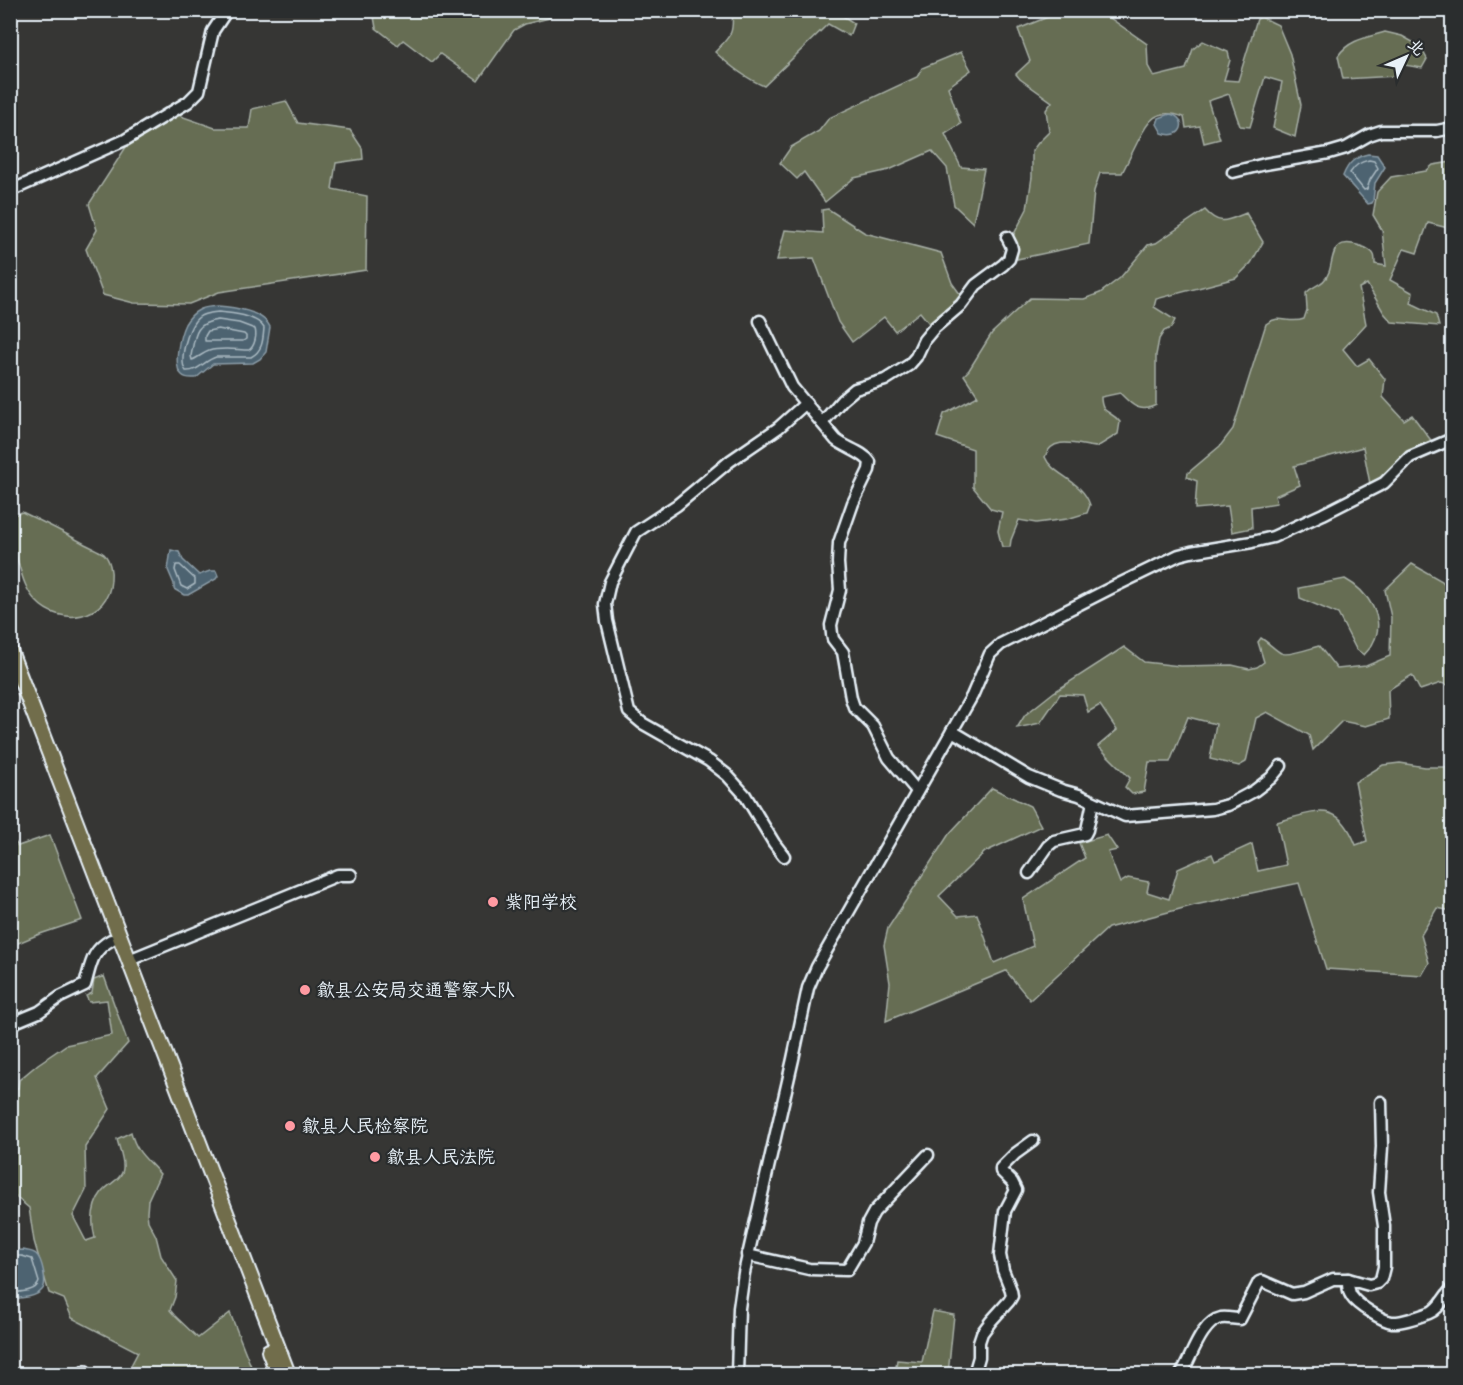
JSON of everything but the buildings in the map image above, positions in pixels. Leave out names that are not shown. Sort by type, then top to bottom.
[{"type":"main road","points":[[10,651],[288,1374]]},
{"type":"main road","points":[[10,677],[278,1374]]},
{"type":"street","points":[[10,191],[125,140],[188,102],[199,91],[213,32],[226,10]]},
{"type":"street","points":[[1233,172],[1329,153],[1381,131],[1452,128]]},
{"type":"street","points":[[822,423],[855,389],[885,380],[913,362],[924,340],[934,328],[961,305],[976,285],[1009,259],[1012,249],[1007,237]]},
{"type":"street","points":[[760,321],[792,387],[836,440],[869,460],[869,470],[853,503],[839,543],[840,590],[831,625],[832,634],[844,655],[854,707],[873,726],[889,758],[917,790]]},
{"type":"street","points":[[784,856],[746,795],[727,775],[709,761],[642,723],[629,712],[605,604],[610,582],[636,532],[677,505],[730,461],[778,428],[806,404]]},
{"type":"street","points":[[736,1374],[739,1308],[747,1255],[811,978],[972,696],[990,654],[1001,644],[1185,553],[1273,537],[1323,514],[1384,483],[1410,457],[1452,439]]},
{"type":"street","points":[[952,731],[1029,777],[1128,817],[1213,809],[1228,805],[1247,796],[1271,778],[1281,766]]},
{"type":"street","points":[[1029,873],[1054,841],[1085,834],[1088,830],[1093,802]]},
{"type":"street","points":[[129,960],[338,876],[351,875]]},
{"type":"street","points":[[10,1024],[39,1012],[60,997],[85,985],[95,953],[111,940]]},
{"type":"street","points":[[1181,1374],[1198,1339],[1213,1322],[1224,1317],[1240,1319],[1259,1282],[1262,1281],[1292,1294],[1304,1292],[1333,1279],[1348,1279],[1364,1284],[1374,1284],[1381,1279],[1384,1268],[1384,1226],[1379,1192],[1383,1147],[1381,1102]]},
{"type":"street","points":[[974,1374],[979,1357],[979,1339],[1012,1296],[1000,1255],[1005,1211],[1016,1190],[1001,1168],[1033,1141]]},
{"type":"street","points":[[747,1255],[809,1269],[847,1270],[863,1243],[868,1223],[874,1212],[928,1155]]},
{"type":"street","points":[[1348,1279],[1353,1299],[1390,1322],[1398,1322],[1432,1312],[1452,1289]]},
{"type":"green space","points":[[373,10],[554,11],[549,18],[525,24],[514,30],[478,81],[440,54],[432,62],[403,40],[398,45],[376,28]]},
{"type":"green space","points":[[732,11],[848,11],[843,16],[854,23],[849,36],[828,24],[764,86],[738,71],[715,52],[730,34]]},
{"type":"green space","points":[[1061,11],[1105,11],[1110,18],[1147,44],[1148,66],[1154,77],[1186,69],[1193,49],[1203,41],[1228,52],[1230,60],[1224,80],[1238,81],[1257,19],[1261,17],[1278,25],[1290,54],[1301,105],[1295,137],[1273,128],[1282,82],[1265,77],[1250,127],[1240,126],[1229,94],[1208,101],[1220,139],[1204,143],[1200,126],[1186,128],[1184,117],[1174,114],[1160,115],[1149,122],[1145,128],[1122,173],[1100,173],[1094,191],[1089,244],[1017,259],[1011,240],[1027,209],[1032,177],[1032,151],[1049,132],[1046,110],[1052,102],[1016,74],[1030,61],[1018,29]]},
{"type":"green space","points":[[1385,32],[1402,36],[1420,46],[1427,59],[1422,68],[1399,64],[1396,76],[1343,79],[1338,56],[1342,51],[1359,40]]},
{"type":"green space","points":[[961,52],[971,70],[948,87],[961,124],[945,134],[961,167],[984,169],[973,223],[954,205],[947,168],[932,151],[889,170],[854,178],[825,202],[804,172],[797,179],[780,163],[791,147],[819,131],[829,118],[917,77],[922,68]]},
{"type":"green space","points":[[286,101],[298,123],[350,130],[362,148],[363,159],[336,163],[332,189],[367,196],[366,270],[219,292],[189,304],[134,303],[103,295],[86,249],[97,230],[89,204],[126,147],[175,114],[215,128],[249,128],[252,109]]},
{"type":"green space","points":[[1452,162],[1452,229],[1428,223],[1417,253],[1404,249],[1390,280],[1413,293],[1411,303],[1436,315],[1439,326],[1392,322],[1367,284],[1359,288],[1366,324],[1343,349],[1357,366],[1369,359],[1385,379],[1383,397],[1404,420],[1412,415],[1433,443],[1405,455],[1396,462],[1387,476],[1370,484],[1363,447],[1294,466],[1300,485],[1275,496],[1277,503],[1251,507],[1252,528],[1232,532],[1228,506],[1195,509],[1197,481],[1187,477],[1188,473],[1220,446],[1233,429],[1266,324],[1276,319],[1293,321],[1304,319],[1307,310],[1306,293],[1327,277],[1334,254],[1343,244],[1363,247],[1372,252],[1375,264],[1386,266],[1382,230],[1373,215],[1377,192],[1391,177],[1426,171],[1433,165]]},
{"type":"green space","points":[[828,209],[865,233],[941,253],[952,283],[963,298],[932,327],[920,312],[895,331],[884,317],[852,342],[838,322],[814,258],[777,260],[785,230],[823,233],[822,210]]},
{"type":"green space","points":[[1205,210],[1215,219],[1220,220],[1229,220],[1246,213],[1263,242],[1251,263],[1236,278],[1156,299],[1154,307],[1175,320],[1171,328],[1164,331],[1159,339],[1156,355],[1156,405],[1150,408],[1140,408],[1120,393],[1101,397],[1105,410],[1120,422],[1118,434],[1097,447],[1060,443],[1049,450],[1045,457],[1054,469],[1081,489],[1090,505],[1087,513],[1067,519],[1036,523],[1019,520],[1010,547],[1002,547],[998,531],[1002,512],[991,509],[973,487],[973,449],[937,437],[944,414],[978,396],[964,375],[992,333],[1030,298],[1084,299],[1100,293],[1120,278],[1148,245],[1156,243]]},
{"type":"green space","points":[[22,512],[106,556],[111,580],[102,604],[93,611],[70,616],[46,609],[36,601],[23,580],[12,544],[11,519]]},
{"type":"green space","points":[[1412,564],[1442,581],[1452,593],[1452,686],[1441,683],[1420,690],[1412,675],[1388,690],[1389,719],[1366,726],[1342,721],[1313,750],[1309,735],[1267,712],[1256,718],[1246,762],[1239,766],[1210,759],[1216,724],[1188,717],[1170,762],[1149,762],[1144,792],[1132,794],[1125,787],[1130,778],[1098,746],[1117,730],[1100,705],[1088,712],[1083,695],[1060,694],[1040,723],[1017,728],[1025,715],[1054,692],[1124,647],[1144,662],[1180,666],[1232,665],[1249,669],[1264,662],[1258,642],[1261,638],[1284,654],[1319,646],[1337,669],[1366,666],[1390,656],[1391,617],[1385,590]]},
{"type":"green space","points":[[1345,579],[1361,591],[1376,615],[1377,634],[1364,655],[1356,649],[1338,614],[1300,598],[1299,588]]},
{"type":"green space","points":[[1400,763],[1425,767],[1452,767],[1452,911],[1437,908],[1421,935],[1429,963],[1422,975],[1326,969],[1299,883],[1195,905],[1108,928],[1030,1000],[1006,971],[886,1021],[890,983],[884,945],[888,928],[949,834],[992,788],[1030,806],[1041,826],[985,852],[939,896],[958,916],[977,914],[994,963],[1033,946],[1023,899],[1085,858],[1079,843],[1107,835],[1117,850],[1108,852],[1120,883],[1128,878],[1149,882],[1147,892],[1169,899],[1178,869],[1212,854],[1215,861],[1252,844],[1258,871],[1286,865],[1277,822],[1314,812],[1324,812],[1333,814],[1342,820],[1356,845],[1367,841],[1355,782],[1383,765]]},
{"type":"green space","points":[[50,835],[82,920],[16,944],[13,918],[11,918],[11,837],[18,846]]},
{"type":"green space","points":[[104,976],[128,1043],[97,1078],[110,1109],[85,1147],[86,1190],[73,1216],[86,1241],[95,1238],[93,1220],[98,1197],[118,1178],[123,1168],[117,1139],[131,1132],[139,1151],[160,1174],[148,1200],[147,1213],[161,1256],[177,1281],[175,1297],[170,1310],[198,1338],[230,1313],[254,1374],[141,1374],[129,1369],[138,1352],[72,1318],[64,1299],[49,1293],[34,1241],[29,1208],[11,1193],[11,1089],[18,1088],[19,1080],[66,1045],[112,1035],[107,1000],[89,1002],[86,996],[92,993],[94,980]]},
{"type":"green space","points":[[933,1311],[954,1315],[948,1374],[895,1374],[897,1360],[922,1362]]},
{"type":"water","points":[[1170,114],[1180,120],[1181,128],[1179,132],[1169,135],[1162,133],[1157,124],[1159,118]]},
{"type":"water","points":[[1368,154],[1377,155],[1385,167],[1375,183],[1373,201],[1368,204],[1343,176],[1352,161]]},
{"type":"water","points":[[218,306],[247,311],[261,317],[270,327],[266,352],[253,363],[213,364],[196,378],[185,377],[179,371],[177,358],[185,324],[199,310]]},
{"type":"water","points":[[171,550],[179,552],[183,560],[199,575],[216,571],[218,576],[188,595],[184,595],[174,589],[168,570]]},
{"type":"water","points":[[11,1251],[33,1252],[38,1257],[44,1272],[44,1287],[35,1295],[11,1299]]},
{"type":"place","name":"紫阳学校","points":[[493,902]]},
{"type":"place","name":"歙县公安局交通警察大队","points":[[305,990]]},
{"type":"place","name":"歙县人民检察院","points":[[290,1126]]},
{"type":"place","name":"歙县人民法院","points":[[375,1157]]}]
